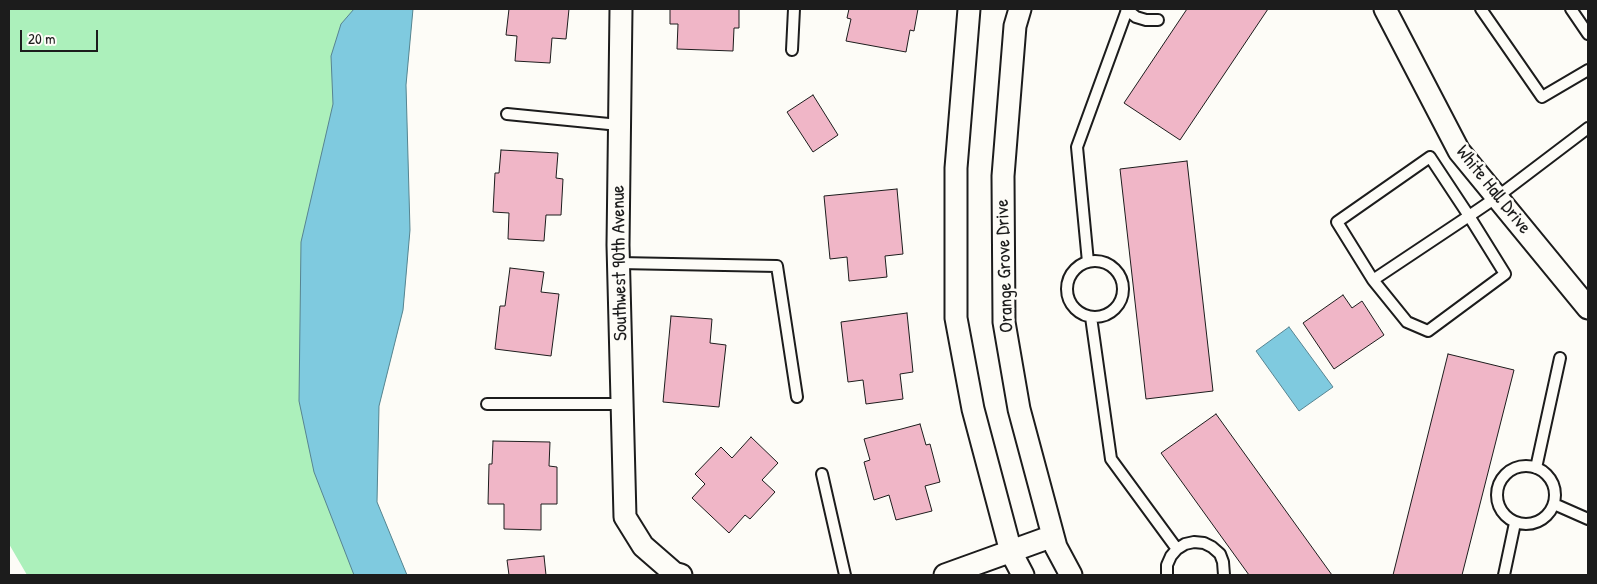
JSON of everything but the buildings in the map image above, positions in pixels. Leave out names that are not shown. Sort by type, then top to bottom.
[{"type":"street","name":"Southwest 90th Avenue","points":[[621,9],[619,263],[625,517],[643,546],[676,575]]},
{"type":"street","points":[[969,9],[956,168],[956,318],[973,409],[1010,552],[1022,575]]},
{"type":"street","name":"Orange Grove Drive","points":[[1020,9],[1015,26],[1003,176],[1004,322],[1019,408],[1056,547],[1071,575]]},
{"type":"street","name":"White Hall Drive","points":[[1385,9],[1459,151],[1588,308]]},
{"type":"street","points":[[945,575],[1053,536]]},
{"type":"lane","points":[[792,50],[794,9]]},
{"type":"lane","points":[[1088,262],[1077,147],[1126,9],[1141,19],[1158,20]]},
{"type":"lane","points":[[1481,9],[1542,97],[1588,70]]},
{"type":"lane","points":[[1571,9],[1588,34]]},
{"type":"lane","points":[[507,114],[620,125]]},
{"type":"lane","points":[[1373,280],[1497,197],[1588,128]]},
{"type":"lane","points":[[1430,157],[1469,216],[1505,274],[1428,330],[1407,322],[1373,280],[1337,222],[1430,157]]},
{"type":"lane","points":[[1098,261],[1114,268],[1123,284],[1123,293],[1115,309],[1099,317],[1091,317],[1081,314],[1074,308],[1068,300],[1066,291],[1072,272],[1088,262],[1098,261]]},
{"type":"lane","points":[[619,263],[777,266],[797,397]]},
{"type":"lane","points":[[1091,317],[1111,459],[1177,549]]},
{"type":"lane","points":[[1536,468],[1560,358]]},
{"type":"lane","points":[[487,404],[622,404]]},
{"type":"lane","points":[[1526,466],[1536,468],[1550,478],[1554,486],[1554,504],[1550,513],[1534,524],[1524,525],[1515,523],[1500,510],[1497,500],[1501,481],[1507,473],[1516,468],[1526,466]]},
{"type":"lane","points":[[822,474],[845,575]]},
{"type":"lane","points":[[1554,504],[1588,519]]},
{"type":"lane","points":[[1504,575],[1515,523]]},
{"type":"lane","points":[[1167,575],[1171,556],[1185,544],[1194,542],[1204,543],[1220,554],[1224,562],[1224,575]]},
{"type":"green space","points":[[9,9],[413,9],[406,85],[410,230],[403,310],[379,406],[377,502],[407,575],[27,575],[9,544]]},
{"type":"water","points":[[354,9],[413,9],[406,85],[410,230],[403,310],[379,406],[377,502],[407,575],[354,575],[314,472],[299,401],[301,242],[333,104],[331,56],[341,24]]},
{"type":"water","points":[[1289,327],[1333,387],[1299,411],[1256,351]]}]
